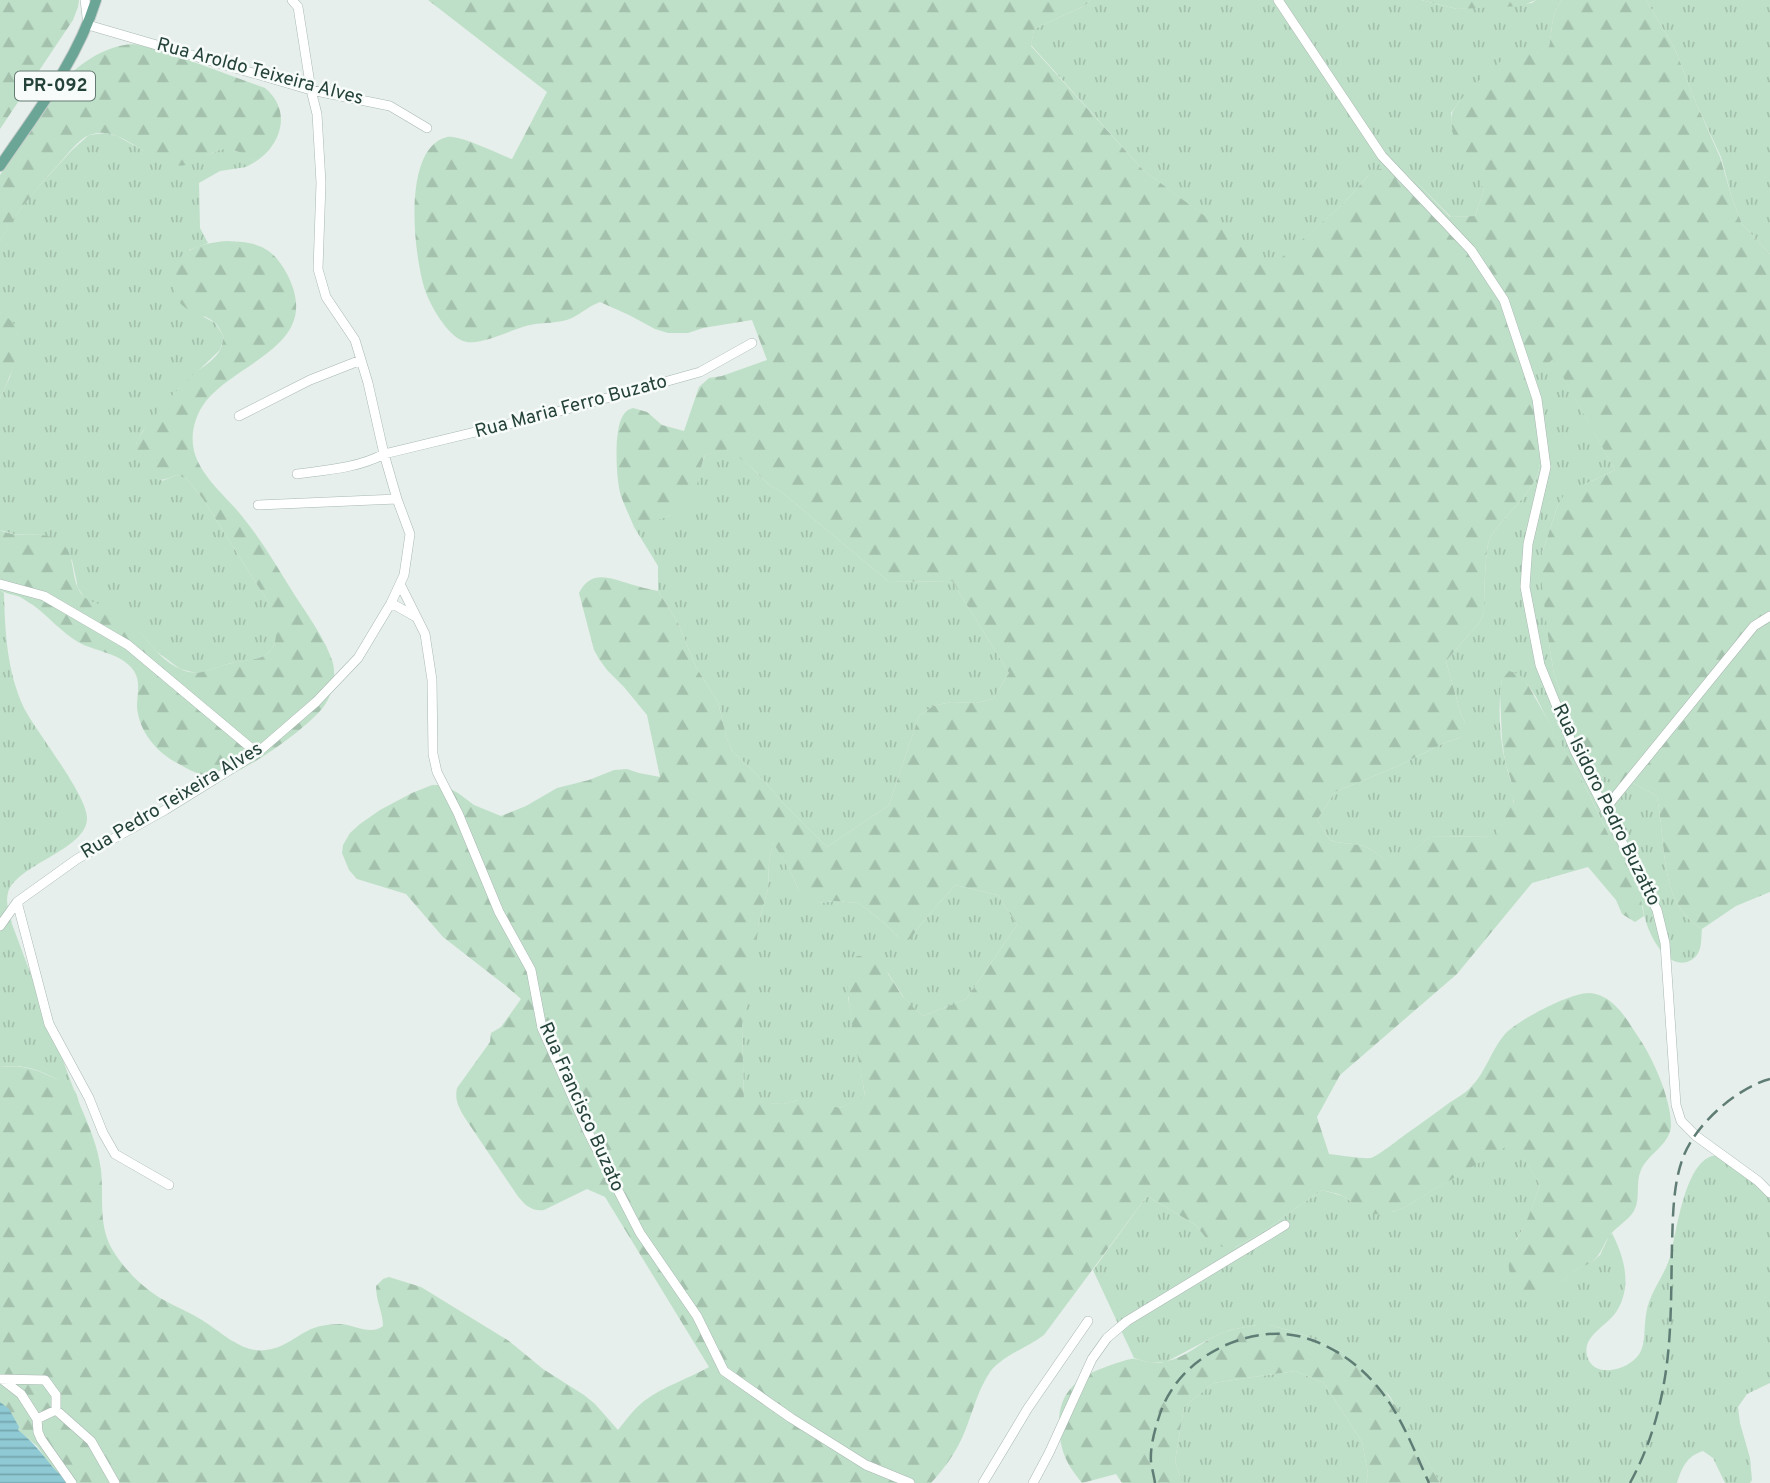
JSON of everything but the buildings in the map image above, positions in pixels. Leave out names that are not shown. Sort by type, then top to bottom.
[{"type":"main road","name":"PR-092","points":[[0,166],[57,82],[88,24],[96,0]]},
{"type":"street","points":[[85,0],[88,24]]},
{"type":"street","name":"Rua Pedro Teixeira Alves","points":[[0,926],[17,902],[78,859],[165,810],[257,753],[316,702],[358,658],[391,603],[404,575],[410,534],[384,454],[355,340],[326,298],[318,269],[321,183],[317,114],[298,7],[292,0]]},
{"type":"street","name":"Rua Isidoro Pedro Buzatto","points":[[1278,0],[1382,156],[1471,250],[1504,300],[1537,399],[1546,467],[1528,544],[1525,587],[1541,665],[1575,751],[1657,910],[1665,943],[1675,1105],[1681,1121],[1696,1136],[1758,1181],[1770,1193]]},
{"type":"street","name":"Rua Aroldo Teixeira Alves","points":[[88,24],[311,90],[390,106],[427,128]]},
{"type":"street","name":"Rua Maria Ferro Buzato","points":[[297,474],[373,460],[384,454],[546,415],[700,372],[752,343]]},
{"type":"street","points":[[239,416],[310,380],[361,360]]},
{"type":"street","points":[[258,505],[397,499]]},
{"type":"street","points":[[0,584],[44,596],[128,645],[257,753]]},
{"type":"street","name":"Rua Francisco Buzato","points":[[400,584],[425,634],[432,680],[433,754],[437,772],[458,813],[499,912],[531,970],[542,1028],[589,1134],[640,1233],[697,1316],[724,1371],[791,1418],[866,1465],[910,1483]]},
{"type":"street","points":[[391,603],[416,617]]},
{"type":"street","points":[[1605,809],[1754,626],[1770,616]]},
{"type":"street","points":[[17,902],[48,1024],[89,1098],[103,1133],[115,1154],[169,1185]]},
{"type":"street","points":[[1033,1483],[1092,1359],[1107,1338],[1127,1321],[1285,1225]]},
{"type":"street","points":[[983,1483],[1028,1408],[1088,1321]]},
{"type":"street","points":[[1,1380],[45,1381],[56,1395],[56,1410],[91,1441],[115,1483]]},
{"type":"street","points":[[1,1380],[21,1394],[37,1419],[41,1439],[72,1483]]},
{"type":"street","points":[[37,1419],[56,1410]]},
{"type":"green space","points":[[0,0],[79,0],[73,20],[0,129]]},
{"type":"green space","points":[[428,0],[1091,0],[1084,6],[1034,29],[1031,46],[1143,170],[1272,266],[1344,203],[1368,176],[1379,169],[1393,167],[1402,170],[1450,217],[1475,216],[1484,190],[1452,127],[1452,114],[1457,105],[1507,57],[1549,47],[1554,17],[1562,0],[1646,0],[1675,49],[1720,157],[1742,224],[1770,254],[1770,892],[1736,906],[1702,929],[1691,921],[1675,900],[1667,875],[1657,796],[1631,782],[1615,782],[1603,776],[1592,762],[1560,691],[1549,644],[1541,577],[1542,553],[1558,505],[1565,493],[1575,485],[1583,485],[1615,470],[1553,359],[1532,377],[1541,446],[1536,478],[1525,496],[1490,538],[1484,613],[1479,623],[1446,661],[1466,733],[1398,766],[1335,792],[1317,820],[1330,840],[1363,846],[1397,866],[1429,837],[1495,836],[1514,801],[1502,739],[1502,679],[1509,671],[1519,674],[1528,685],[1635,881],[1644,916],[1635,922],[1622,914],[1616,900],[1588,867],[1532,883],[1457,974],[1340,1075],[1317,1117],[1329,1154],[1371,1158],[1469,1089],[1481,1075],[1500,1040],[1512,1028],[1545,1008],[1571,997],[1590,993],[1606,998],[1625,1016],[1650,1057],[1665,1093],[1671,1127],[1666,1139],[1641,1170],[1634,1211],[1611,1234],[1594,1260],[1571,1273],[1552,1294],[1542,1299],[1529,1297],[1518,1289],[1509,1269],[1510,1256],[1540,1185],[1514,1142],[1405,1207],[1388,1213],[1361,1210],[1343,1196],[1322,1190],[1258,1235],[1235,1247],[1217,1245],[1205,1237],[1196,1225],[1147,1196],[1044,1335],[1002,1361],[990,1372],[959,1444],[931,1483],[62,1483],[37,1446],[0,1413],[0,1067],[15,1066],[35,1070],[74,1090],[98,1153],[103,1220],[116,1256],[146,1288],[231,1340],[250,1349],[260,1350],[283,1345],[323,1326],[343,1324],[369,1330],[379,1329],[383,1326],[383,1321],[376,1286],[389,1277],[421,1287],[509,1341],[543,1369],[584,1395],[618,1430],[644,1401],[709,1367],[605,1197],[587,1189],[544,1210],[535,1210],[528,1207],[517,1195],[462,1113],[456,1093],[490,1042],[491,1033],[501,1027],[521,999],[443,937],[406,894],[357,879],[349,870],[342,853],[343,845],[350,833],[380,810],[432,785],[443,785],[474,805],[501,816],[526,806],[557,788],[614,770],[627,769],[660,777],[647,715],[607,670],[594,650],[579,593],[584,585],[595,578],[608,578],[658,591],[678,623],[696,667],[718,702],[732,751],[827,847],[889,805],[919,716],[933,706],[993,699],[1009,673],[952,581],[889,582],[779,490],[769,485],[729,449],[705,455],[695,492],[685,506],[669,516],[634,527],[621,496],[618,479],[618,430],[624,414],[633,408],[647,412],[662,425],[684,431],[699,387],[709,378],[767,360],[752,320],[688,333],[668,333],[600,302],[567,320],[530,325],[478,342],[463,341],[445,326],[425,290],[417,254],[415,205],[417,182],[423,161],[432,145],[447,137],[469,141],[512,159],[547,92]],"holes":[[[773,842],[807,900],[819,903],[859,903],[905,940],[911,939],[955,885],[998,895],[1017,925],[966,999],[923,1016],[906,1000],[880,965],[866,957],[855,958],[850,964],[848,989],[865,1095],[840,1108],[805,1099],[783,1104],[744,1101],[742,1025],[753,973],[759,921],[768,889]]]},
{"type":"green space","points":[[1091,0],[1421,0],[1457,9],[1532,3],[1536,0],[1562,0],[1554,17],[1549,47],[1508,57],[1490,71],[1451,113],[1452,126],[1484,190],[1475,216],[1451,217],[1402,170],[1368,176],[1344,203],[1272,267],[1143,170],[1031,45],[1034,29],[1084,6]]},
{"type":"green space","points":[[1421,0],[1536,0],[1521,6],[1457,9]]},
{"type":"green space","points":[[1646,0],[1770,0],[1770,254],[1742,224],[1721,157],[1675,49]]},
{"type":"green space","points":[[133,44],[158,49],[265,88],[279,106],[281,117],[277,137],[272,146],[255,162],[229,149],[211,153],[184,165],[172,165],[112,134],[89,135],[72,149],[34,192],[0,241],[0,175],[58,88],[91,58],[111,48]]},
{"type":"green space","points":[[105,133],[117,136],[153,156],[189,163],[221,149],[245,154],[255,162],[246,167],[220,171],[199,183],[200,228],[208,243],[189,250],[204,317],[215,323],[224,337],[220,350],[175,393],[142,432],[136,444],[162,481],[177,475],[187,479],[203,499],[268,602],[276,621],[277,638],[266,655],[203,672],[180,669],[156,651],[119,612],[86,600],[78,588],[72,560],[43,535],[14,534],[0,530],[0,398],[10,377],[18,336],[15,327],[0,312],[0,241],[32,194],[72,150],[89,135]]},
{"type":"green space","points":[[227,241],[255,244],[276,257],[287,274],[295,298],[295,318],[286,335],[273,349],[220,387],[206,401],[194,425],[194,451],[202,469],[255,534],[316,627],[330,654],[334,673],[328,699],[308,723],[279,746],[248,765],[224,776],[212,777],[194,772],[171,759],[150,741],[138,716],[137,679],[129,665],[78,642],[33,605],[0,590],[0,530],[48,536],[62,543],[69,553],[81,594],[90,601],[123,614],[162,657],[174,666],[188,672],[202,672],[259,658],[272,648],[276,634],[268,602],[203,499],[187,479],[177,475],[162,480],[151,477],[142,468],[136,452],[139,438],[151,420],[190,377],[216,356],[224,337],[211,320],[180,303],[173,287],[173,270],[177,262],[190,250]]},
{"type":"green space","points":[[0,312],[15,325],[18,344],[14,364],[0,398]]},
{"type":"green space","points":[[1553,358],[1615,470],[1583,485],[1575,485],[1558,505],[1542,553],[1554,674],[1592,761],[1603,776],[1631,782],[1657,796],[1667,875],[1675,900],[1691,921],[1702,929],[1698,953],[1687,962],[1670,959],[1656,944],[1647,925],[1643,907],[1587,790],[1536,697],[1518,674],[1502,679],[1500,730],[1514,798],[1510,811],[1495,836],[1429,837],[1397,867],[1368,848],[1330,840],[1317,820],[1335,792],[1461,737],[1465,723],[1446,661],[1479,623],[1484,613],[1490,538],[1525,496],[1536,478],[1541,446],[1532,376]]},
{"type":"green space","points":[[729,448],[769,485],[779,490],[889,582],[952,581],[1009,673],[993,699],[933,706],[919,716],[889,805],[827,847],[732,751],[718,702],[696,667],[678,623],[658,591],[658,566],[634,527],[669,516],[693,496],[705,455]]},
{"type":"green space","points":[[0,590],[4,593],[8,652],[18,694],[30,719],[79,795],[87,819],[84,830],[75,840],[23,874],[13,883],[7,897],[12,924],[74,1090],[30,1068],[0,1067]]},
{"type":"green space","points":[[773,841],[798,889],[819,903],[859,903],[898,937],[911,938],[955,885],[998,895],[1017,925],[966,999],[923,1016],[906,1001],[888,973],[848,997],[865,1096],[840,1108],[798,1100],[783,1104],[744,1102],[742,1025],[759,921],[768,889]]},
{"type":"green space","points":[[1514,1141],[1540,1185],[1527,1222],[1516,1240],[1550,1295],[1570,1273],[1600,1255],[1612,1233],[1620,1251],[1625,1271],[1622,1300],[1614,1315],[1592,1336],[1587,1348],[1590,1363],[1602,1370],[1617,1369],[1631,1363],[1640,1352],[1644,1342],[1649,1302],[1669,1260],[1685,1194],[1699,1165],[1709,1157],[1721,1156],[1745,1167],[1770,1187],[1770,1383],[1747,1394],[1738,1407],[1750,1458],[1750,1483],[1725,1483],[1713,1458],[1703,1451],[1686,1463],[1677,1483],[1440,1483],[1389,1395],[1342,1352],[1302,1334],[1270,1325],[1257,1325],[1217,1335],[1166,1362],[1150,1363],[1134,1358],[1093,1270],[1147,1196],[1196,1225],[1205,1237],[1235,1247],[1258,1235],[1322,1190],[1343,1196],[1361,1209],[1392,1212],[1405,1207]]},
{"type":"green space","points":[[1257,1325],[1270,1325],[1302,1334],[1342,1352],[1373,1374],[1399,1411],[1440,1483],[1366,1483],[1368,1474],[1362,1442],[1324,1383],[1295,1371],[1213,1383],[1184,1407],[1175,1461],[1182,1483],[1122,1483],[1116,1474],[1082,1483],[1065,1456],[1059,1425],[1062,1402],[1073,1386],[1090,1374],[1118,1362],[1133,1359],[1152,1363],[1166,1362],[1220,1334]]},
{"type":"green space","points":[[1295,1371],[1324,1383],[1362,1442],[1368,1474],[1366,1483],[1182,1483],[1175,1461],[1184,1407],[1213,1383]]},
{"type":"water","points":[[0,1402],[9,1409],[19,1427],[18,1430],[36,1446],[66,1483],[0,1483]]},
{"type":"railway","points":[[1630,1483],[1652,1432],[1665,1377],[1670,1328],[1673,1210],[1680,1165],[1690,1143],[1708,1119],[1744,1090],[1770,1079]]},
{"type":"railway","points":[[1155,1483],[1151,1462],[1152,1446],[1159,1416],[1171,1391],[1192,1366],[1206,1356],[1236,1341],[1269,1334],[1285,1334],[1312,1340],[1346,1358],[1367,1375],[1399,1418],[1429,1483]]}]
